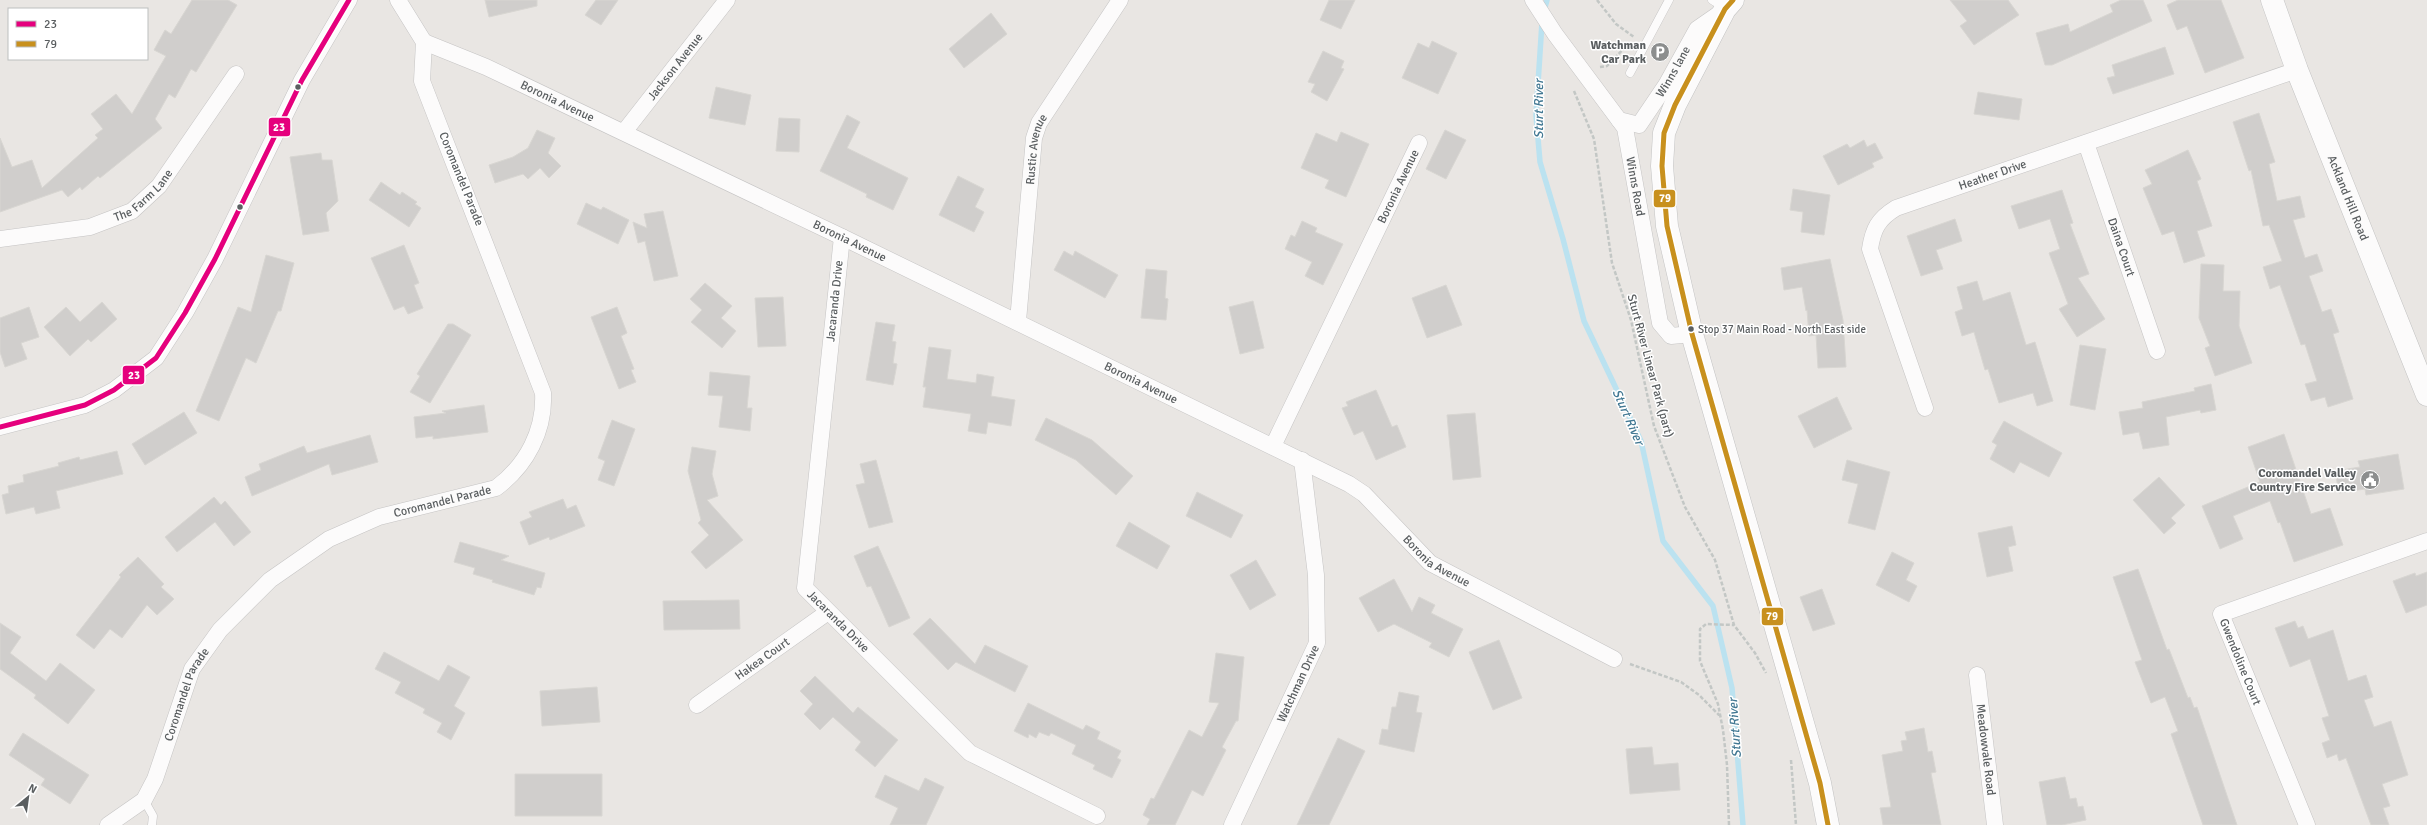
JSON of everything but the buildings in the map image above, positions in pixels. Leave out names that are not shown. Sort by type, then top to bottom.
[{"type":"main road","name":"Ackland Hill Road","points":[[2272,0],[2297,70],[2427,395]]},
{"type":"main road","points":[[1723,3],[1675,105],[1664,133],[1662,166],[1666,226],[1692,334],[1818,776],[1828,825]]},
{"type":"street","points":[[0,427],[84,405],[114,390],[156,358],[186,313],[215,259],[302,80],[349,0]]},
{"type":"street","points":[[398,0],[424,42]]},
{"type":"street","name":"Jackson Avenue","points":[[624,132],[727,0]]},
{"type":"street","name":"Rustic Avenue","points":[[1018,321],[1034,138],[1039,122],[1120,0]]},
{"type":"street","name":"Winns Road","points":[[1533,0],[1555,34],[1625,128],[1660,323],[1671,336],[1692,334]]},
{"type":"street","name":"Winns lane","points":[[1619,120],[1639,125],[1666,85],[1697,29],[1723,3]]},
{"type":"street","name":"Boronia Avenue","points":[[424,42],[486,68],[624,132],[1018,321],[1349,484],[1364,494],[1430,563],[1614,659]]},
{"type":"street","name":"Coromandel Parade","points":[[108,825],[144,800],[155,779],[192,669],[220,630],[270,580],[329,539],[379,517],[496,488],[508,479],[527,454],[541,427],[544,410],[543,393],[534,365],[422,81],[424,42]]},
{"type":"street","name":"Heather Drive","points":[[1925,408],[1870,249],[1872,231],[1881,218],[1896,208],[2297,70]]},
{"type":"street","name":"The Farm Lane","points":[[0,239],[90,227],[132,211],[159,186],[236,74]]},
{"type":"street","name":"Daina Court","points":[[2086,142],[2158,351]]},
{"type":"street","name":"Boronia Avenue","points":[[1272,446],[1419,143]]},
{"type":"street","name":"Jacaranda Drive","points":[[842,237],[805,588],[970,753],[1097,816]]},
{"type":"street","name":"Watchman Drive","points":[[1232,825],[1316,643],[1316,575],[1302,460]]},
{"type":"street","name":"Gwendoline Court","points":[[2306,825],[2220,614],[2427,540]]},
{"type":"street","name":"Hakea Court","points":[[697,705],[828,612]]},
{"type":"street","name":"Meadowvale Road","points":[[1976,675],[1995,825]]},
{"type":"lane","points":[[1630,73],[1668,0]]},
{"type":"lane","points":[[144,800],[153,816],[152,825]]},
{"type":"path","points":[[1597,0],[1616,24],[1634,37]]},
{"type":"path","points":[[1584,71],[1607,66],[1634,37],[1638,30]]},
{"type":"path","name":"Sturt River Linear Park (part)","points":[[1584,71],[1576,78],[1572,86],[1594,139],[1612,263],[1630,320],[1654,426],[1685,507],[1715,560],[1734,625],[1755,652],[1769,677]]},
{"type":"path","points":[[1729,825],[1727,765],[1720,715],[1718,704],[1700,661],[1700,629],[1706,624],[1734,625]]},
{"type":"path","points":[[1614,659],[1681,682],[1699,695],[1720,715]]},
{"type":"path","points":[[1790,753],[1796,825]]},
{"type":"waterway","name":"Sturt River","points":[[1544,11],[1547,0]]},
{"type":"waterway","name":"Sturt River","points":[[1542,22],[1536,115],[1540,162],[1563,239],[1584,321],[1641,441],[1663,541],[1713,606],[1732,688],[1743,825]]},
{"type":"transit line","name":"23","points":[[0,427],[85,405],[114,390],[156,358],[185,313],[215,259],[302,80],[349,0]]},
{"type":"transit line","name":"79","points":[[1733,0],[1725,9],[1675,105],[1664,133],[1662,166],[1667,226],[1692,334],[1820,783],[1828,825]]},
{"type":"place","name":"Watchman Car Park","points":[[1660,52]]},
{"type":"place","name":"Stop 37 Main Road - North East side","points":[[1691,329]]},
{"type":"place","name":"Coromandel Valley Country Fire Service","points":[[2370,480]]}]
